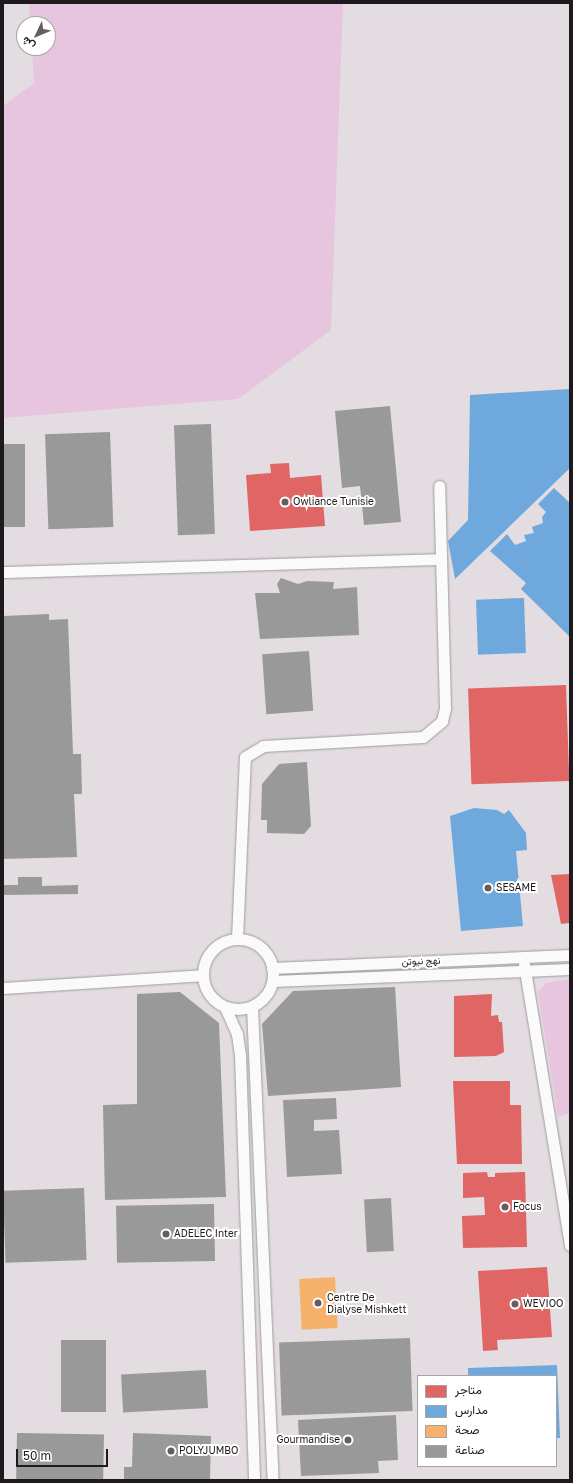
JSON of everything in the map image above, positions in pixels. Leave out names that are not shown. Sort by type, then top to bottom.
[{"type":"street","points":[[237,939],[245,757],[263,746],[423,737],[434,731],[445,708],[439,486]]},
{"type":"street","points":[[3,572],[440,559]]},
{"type":"street","points":[[225,1007],[239,1010],[252,1007],[264,999],[273,981],[272,968],[262,949],[237,939],[212,950],[202,975],[209,994],[225,1007],[237,1034],[240,1055],[254,1480]]},
{"type":"street","name":"نهج نيوتن","points":[[272,968],[570,955]]},
{"type":"street","points":[[523,957],[570,1246]]},
{"type":"street","name":"نهج نيوتن","points":[[273,981],[570,969]]},
{"type":"street","points":[[3,988],[202,975]]},
{"type":"street","points":[[252,1007],[273,1480]]},
{"type":"street","points":[[248,1309],[265,1307]]},
{"type":"shaded area","points":[[29,3],[343,3],[331,330],[238,399],[3,418],[3,106],[34,83],[32,56],[56,56],[56,16],[30,16]]},
{"type":"shaded area","points":[[570,979],[570,1113],[558,1117],[538,992],[546,983]]},
{"type":"building: متاجر","name":"Owliance Tunisie","points":[[289,463],[290,478],[321,475],[325,526],[250,531],[246,475],[271,473],[270,464]]},
{"type":"building: متاجر","points":[[566,685],[569,781],[471,784],[468,688]]},
{"type":"building: متاجر","points":[[570,874],[570,923],[561,924],[551,875]]},
{"type":"building: متاجر","points":[[492,994],[491,1016],[498,1015],[499,1022],[502,1022],[504,1052],[496,1056],[454,1057],[454,996]]},
{"type":"building: متاجر","points":[[453,1081],[510,1081],[510,1105],[521,1105],[522,1164],[457,1164]]},
{"type":"building: متاجر","name":"Focus","points":[[487,1172],[488,1177],[495,1177],[495,1173],[525,1172],[527,1247],[463,1248],[462,1216],[485,1215],[484,1197],[463,1198],[463,1173]]},
{"type":"building: متاجر","name":"WEVIOO","points":[[547,1267],[552,1337],[497,1340],[498,1350],[483,1351],[478,1271]]},
{"type":"building: مدارس","points":[[570,389],[570,468],[455,579],[448,541],[468,520],[470,395]]},
{"type":"building: مدارس","points":[[554,488],[570,503],[570,637],[521,589],[526,583],[490,551],[507,534],[515,545],[526,541],[524,535],[534,533],[532,527],[543,523],[542,517],[546,512],[538,504]]},
{"type":"building: مدارس","points":[[524,598],[526,653],[478,655],[476,600]]},
{"type":"building: مدارس","name":"SESAME","points":[[474,808],[497,810],[504,814],[509,810],[526,833],[527,850],[516,851],[523,926],[461,931],[450,816]]},
{"type":"building: مدارس","points":[[557,1365],[560,1438],[557,1438],[557,1375],[468,1375],[468,1368]]},
{"type":"building: صحة","name":"Centre De Dialyse Mishkett","points":[[335,1277],[338,1328],[302,1330],[299,1279]]},
{"type":"building: صناعة","points":[[390,406],[401,522],[364,525],[360,486],[342,488],[335,411]]},
{"type":"building: صناعة","points":[[211,424],[215,534],[178,535],[174,425]]},
{"type":"building: صناعة","points":[[110,432],[113,527],[48,529],[45,434]]},
{"type":"building: صناعة","points":[[3,444],[25,444],[25,527],[3,527]]},
{"type":"building: صناعة","points":[[281,578],[298,584],[307,581],[334,582],[333,589],[357,587],[359,635],[260,639],[255,593],[280,593],[277,584]]},
{"type":"building: صناعة","points":[[49,614],[49,620],[68,619],[73,754],[81,754],[82,794],[74,794],[77,857],[3,859],[3,616]]},
{"type":"building: صناعة","points":[[309,651],[313,711],[266,714],[262,654]]},
{"type":"building: صناعة","points":[[307,762],[311,826],[304,834],[267,833],[267,820],[261,820],[262,784],[279,764]]},
{"type":"building: صناعة","points":[[18,877],[42,877],[42,886],[78,885],[78,894],[3,895],[3,885],[18,885]]},
{"type":"building: صناعة","points":[[395,987],[401,1087],[268,1096],[262,1024],[293,991]]},
{"type":"building: صناعة","points":[[180,992],[219,1023],[226,1197],[105,1200],[103,1105],[137,1104],[137,994]]},
{"type":"building: صناعة","points":[[336,1098],[337,1119],[314,1120],[314,1131],[339,1130],[342,1174],[287,1177],[283,1100]]},
{"type":"building: صناعة","points":[[84,1188],[87,1260],[6,1263],[3,1191]]},
{"type":"building: صناعة","points":[[391,1198],[394,1251],[367,1252],[364,1199]]},
{"type":"building: صناعة","name":"ADELEC Inter","points":[[214,1204],[215,1261],[117,1263],[116,1206]]},
{"type":"building: صناعة","points":[[410,1338],[413,1411],[282,1416],[279,1343]]},
{"type":"building: صناعة","points":[[61,1340],[106,1340],[106,1412],[61,1412]]},
{"type":"building: صناعة","points":[[206,1370],[208,1408],[123,1412],[121,1374]]},
{"type":"building: صناعة","name":"Gourmandise","points":[[396,1415],[398,1460],[378,1461],[379,1473],[301,1476],[298,1420]]},
{"type":"building: صناعة","points":[[17,1433],[104,1435],[103,1480],[16,1480]]},
{"type":"building: صناعة","name":"POLYJUMBO","points":[[133,1433],[211,1436],[210,1480],[124,1480],[124,1467],[132,1467]]},
{"type":"place","name":"Owliance Tunisie","points":[[285,502]]},
{"type":"place","name":"SESAME","points":[[488,888]]},
{"type":"place","name":"Focus","points":[[505,1207]]},
{"type":"place","name":"ADELEC Inter","points":[[166,1234]]},
{"type":"place","name":"Centre De Dialyse Mishkett","points":[[318,1303]]},
{"type":"place","name":"WEVIOO","points":[[515,1304]]},
{"type":"place","name":"Gourmandise","points":[[348,1440]]},
{"type":"place","name":"POLYJUMBO","points":[[171,1451]]}]
